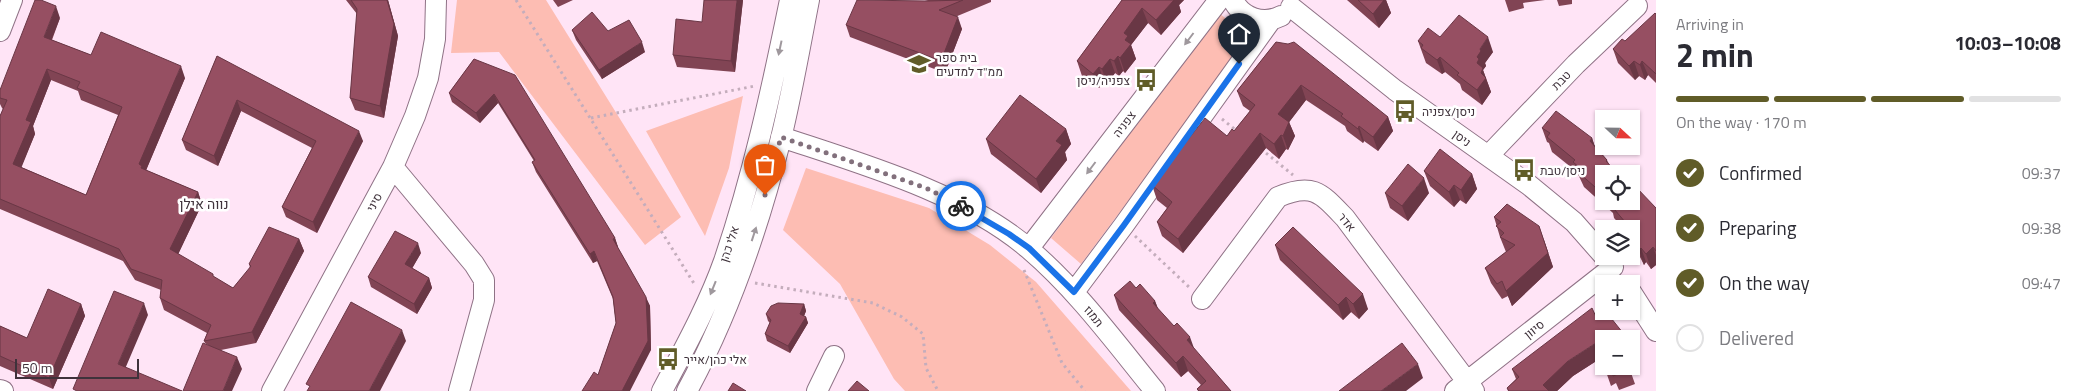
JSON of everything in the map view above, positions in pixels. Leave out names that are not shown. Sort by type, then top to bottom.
[{"type":"street","points":[[0,31],[12,0]]},
{"type":"street","name":"סיני","points":[[272,391],[393,167],[415,116],[428,78],[435,39],[436,0]]},
{"type":"street","name":"אלי כהן","points":[[662,391],[707,303],[724,262],[743,200],[773,82],[790,0]]},
{"type":"street","name":"אלי כהן","points":[[687,391],[708,349],[737,280],[754,233],[781,137],[809,0]]},
{"type":"street","name":"צפניה","points":[[1025,255],[1219,0]]},
{"type":"street","points":[[1233,0],[1239,10],[1246,15],[1254,19],[1272,20]]},
{"type":"street","points":[[1074,292],[1272,20],[1286,13],[1293,4]]},
{"type":"street","name":"ניסן","points":[[1293,4],[1395,90],[1529,186],[1574,222],[1595,246]]},
{"type":"street","name":"טבת","points":[[1488,156],[1576,64],[1636,6]]},
{"type":"street","name":"תמוז","points":[[781,137],[926,188],[980,216],[1025,255],[1074,292],[1155,391]]},
{"type":"street","points":[[393,167],[474,264],[484,280],[484,300],[459,391]]},
{"type":"street","points":[[1202,299],[1278,197],[1294,190],[1314,190]]},
{"type":"street","name":"אדר","points":[[1314,190],[1329,201],[1345,218],[1465,388]]},
{"type":"street","name":"סיוון","points":[[1465,388],[1601,265]]},
{"type":"street","points":[[1640,306],[1656,331]]},
{"type":"street","points":[[817,391],[834,356]]},
{"type":"path","points":[[516,0],[707,303]]},
{"type":"path","points":[[591,118],[773,82]]},
{"type":"path","points":[[1207,107],[1245,137]]},
{"type":"path","points":[[1260,149],[1314,190]]},
{"type":"path","points":[[1124,225],[1202,299]]},
{"type":"path","points":[[1025,255],[1062,363],[1085,391]]},
{"type":"path","points":[[737,280],[873,303],[902,316],[923,334],[926,368],[938,391]]},
{"type":"shaded area","points":[[457,0],[546,0],[681,217],[645,245],[499,52],[451,53]]},
{"type":"shaded area","points":[[1219,13],[1250,38],[1081,264],[1051,238]]},
{"type":"shaded area","points":[[743,96],[729,168],[705,236],[646,131]]},
{"type":"shaded area","points":[[806,168],[929,208],[990,245],[1036,282],[1131,391],[905,391],[894,379],[840,284],[783,230]]},
{"type":"building","points":[[35,0],[41,0],[56,6],[44,37],[91,55],[101,32],[181,66],[139,164],[142,166],[141,168],[198,192],[170,249],[233,288],[251,266],[249,264],[269,227],[299,239],[252,332],[204,341],[211,325],[160,298],[162,280],[131,269],[119,249],[0,199],[0,116],[7,100],[0,98],[0,90]],"holes":[[[47,69],[80,82],[77,88],[122,107],[86,195],[13,164],[31,122],[26,120]]]},
{"type":"building","points":[[351,0],[387,0],[394,24],[380,106],[350,98],[357,9]]},
{"type":"building","points":[[704,0],[737,0],[731,61],[673,55],[676,19],[702,22]]},
{"type":"building","points":[[857,0],[963,0],[939,10],[958,17],[941,61],[846,25]]},
{"type":"building","points":[[1122,0],[1174,0],[1156,20],[1142,8],[1124,33],[1128,36],[1125,40],[1131,44],[1120,58],[1118,56],[1114,61],[1110,59],[1102,69],[1099,67],[1093,74],[1077,61]]},
{"type":"building","points":[[1358,0],[1384,0],[1373,14]]},
{"type":"building","points":[[592,12],[608,31],[629,20],[642,42],[599,70],[572,30]]},
{"type":"building","points":[[1655,13],[1656,74],[1642,61],[1640,65],[1634,61],[1629,66],[1613,49],[1622,39],[1625,41]]},
{"type":"building","points":[[1459,15],[1488,37],[1477,57],[1479,59],[1477,63],[1483,68],[1481,73],[1486,78],[1477,90],[1457,75],[1459,73],[1440,57],[1437,60],[1421,48],[1423,45],[1418,41],[1428,28],[1440,37]]},
{"type":"building","points":[[1276,42],[1288,44],[1294,42],[1388,117],[1373,137],[1359,126],[1358,129],[1341,116],[1343,114],[1301,85],[1278,114],[1289,122],[1283,136],[1281,135],[1274,144],[1260,133],[1178,239],[1157,222],[1172,202],[1152,185],[1205,118],[1227,136],[1232,129],[1234,131],[1255,105],[1237,91]]},
{"type":"building","points":[[217,56],[359,131],[313,222],[282,207],[316,141],[237,100],[214,156],[182,140]]},
{"type":"building","points":[[474,59],[515,75],[615,238],[613,239],[646,297],[648,341],[622,391],[582,391],[594,372],[598,375],[616,323],[613,297],[594,251],[590,254],[532,162],[535,160],[494,94],[476,113],[449,93]]},
{"type":"building","points":[[1020,95],[1066,129],[1056,141],[1062,145],[1036,179],[986,139]]},
{"type":"building","points":[[1556,111],[1592,138],[1590,141],[1595,147],[1595,155],[1603,155],[1610,165],[1595,165],[1595,187],[1578,172],[1580,168],[1573,162],[1575,160],[1547,137],[1550,133],[1542,128]]},
{"type":"building","points":[[1440,149],[1472,174],[1461,190],[1454,185],[1449,192],[1424,171]]},
{"type":"building","points":[[1408,164],[1424,178],[1402,206],[1385,193]]},
{"type":"building","points":[[1640,191],[1656,208],[1656,251],[1653,247],[1646,254],[1640,249],[1640,220],[1623,220],[1615,210],[1640,210]]},
{"type":"building","points":[[1507,204],[1539,226],[1548,253],[1506,291],[1502,281],[1497,284],[1485,268],[1515,245],[1500,237],[1504,233],[1496,226],[1501,222],[1494,217]]},
{"type":"building","points":[[1293,227],[1363,294],[1353,304],[1346,297],[1338,305],[1275,245]]},
{"type":"building","points":[[395,231],[418,243],[405,264],[429,278],[414,304],[368,277]]},
{"type":"building","points":[[1130,281],[1136,288],[1140,284],[1155,301],[1153,303],[1174,326],[1177,323],[1190,337],[1187,340],[1231,391],[1199,391],[1197,389],[1206,381],[1183,356],[1176,363],[1114,295]]},
{"type":"building","points":[[48,289],[81,304],[49,378],[0,356],[0,326],[27,338]]},
{"type":"building","points":[[114,291],[144,303],[118,364],[182,391],[77,391],[73,389]]},
{"type":"building","points":[[351,302],[402,330],[369,391],[307,391],[310,386],[306,384]]},
{"type":"building","points":[[778,303],[804,304],[800,314],[806,317],[788,346],[765,334],[771,320],[766,314],[771,306]]},
{"type":"building","points":[[1592,308],[1595,320],[1613,320],[1621,330],[1595,330],[1595,344],[1568,361],[1543,385],[1549,391],[1509,391],[1507,388],[1519,377],[1512,369]]},
{"type":"building","points":[[203,343],[237,357],[223,391],[183,391]]},
{"type":"building","points":[[1402,343],[1418,364],[1381,391],[1339,391]]},
{"type":"building","points":[[857,381],[869,391],[848,391]]},
{"type":"building","points":[[733,383],[746,391],[728,391]]},
{"type":"way so far","points":[[765,195],[781,137],[926,188],[961,206]]},
{"type":"place","name":"בית ספר ממ\"ד למדעים","points":[[919,64]]},
{"type":"place","name":"צפניה/ניסן","points":[[1146,80]]},
{"type":"place","name":"ניסן/צפניה","points":[[1405,111]]},
{"type":"place","name":"ניסן/טבת","points":[[1524,170]]},
{"type":"place","name":"אלי כהן/אייר","points":[[668,359]]},
{"type":"district","name":"נווה אילן","points":[[204,203]]},
{"type":"route","points":[[961,206],[1029,248],[1074,292],[1239,64]]}]
